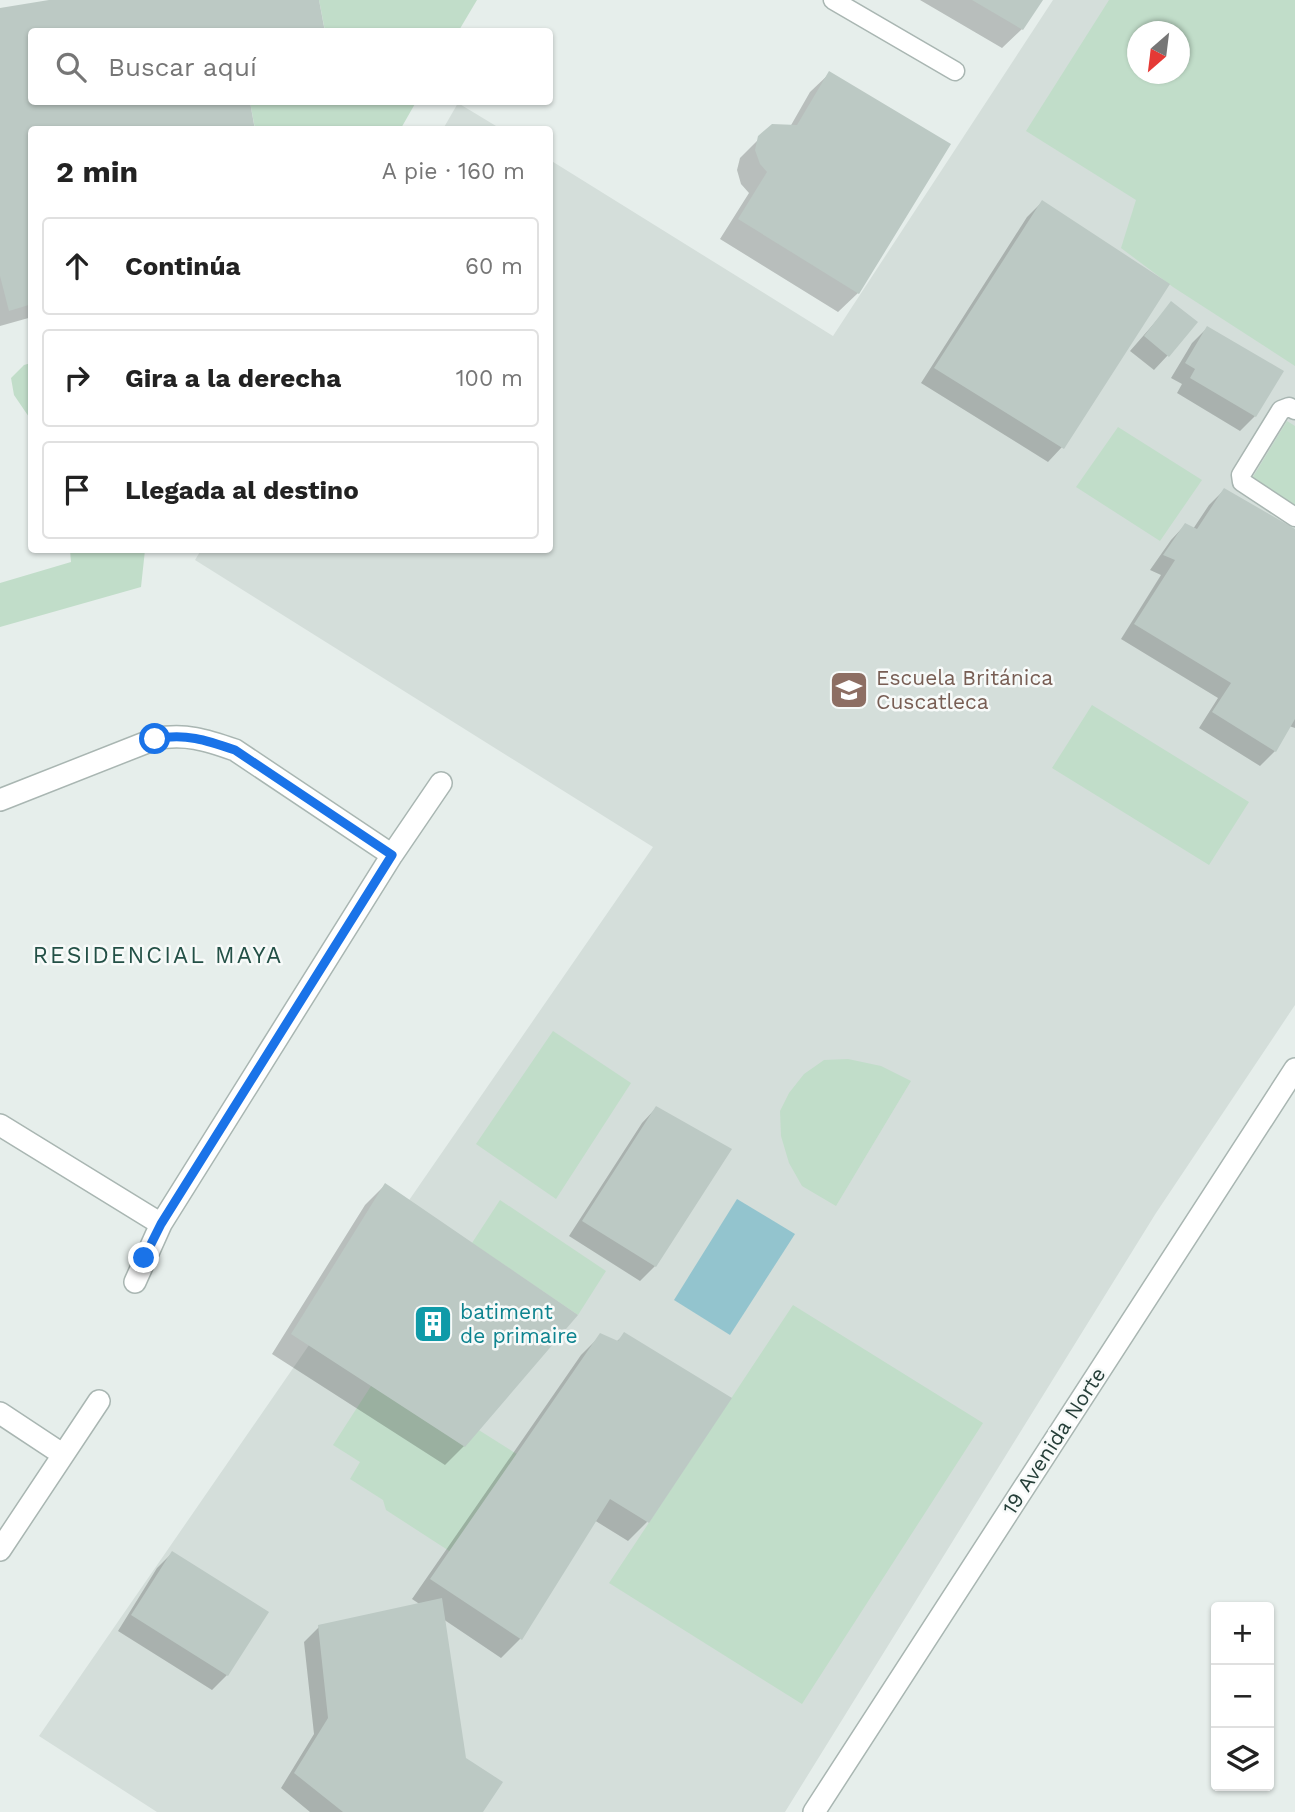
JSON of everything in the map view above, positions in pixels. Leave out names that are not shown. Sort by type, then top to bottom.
[{"type":"street","points":[[0,800],[155,739],[176,735],[206,740],[235,750],[392,855]]},
{"type":"street","points":[[135,1282],[161,1224],[440,783]]},
{"type":"street","name":"19 Avenida Norte","points":[[815,1812],[1295,1069]]},
{"type":"street","points":[[0,1125],[161,1224]]},
{"type":"street","points":[[0,1550],[99,1401]]},
{"type":"street","points":[[0,1413],[62,1454]]},
{"type":"lane","points":[[833,0],[955,71]]},
{"type":"lane","points":[[1295,410],[1289,407],[1281,410],[1241,474],[1242,482],[1295,517]]},
{"type":"shaded area","points":[[1053,0],[1295,0],[1295,1005],[1156,1213],[785,1812],[157,1812],[39,1736],[653,847],[195,560],[199,553],[553,553],[553,162],[833,336]]},
{"type":"shaded area","points":[[457,105],[461,105],[496,126],[445,126]]},
{"type":"green space","points":[[319,0],[477,0],[460,28],[324,28]]},
{"type":"green space","points":[[1109,0],[1295,0],[1295,366],[1173,287],[1121,248],[1136,200],[1026,131]]},
{"type":"green space","points":[[251,105],[414,105],[402,126],[254,126]]},
{"type":"green space","points":[[28,364],[28,416],[14,395],[11,378]]},
{"type":"green space","points":[[1287,421],[1295,426],[1295,508],[1251,480]]},
{"type":"green space","points":[[1118,427],[1202,480],[1160,541],[1076,487]]},
{"type":"green space","points":[[70,553],[145,553],[141,587],[0,627],[0,583],[71,562]]},
{"type":"green space","points":[[1092,705],[1249,802],[1209,865],[1052,768]]},
{"type":"green space","points":[[553,1031],[631,1083],[556,1199],[476,1144]]},
{"type":"green space","points":[[848,1059],[881,1066],[911,1081],[836,1206],[802,1186],[789,1163],[781,1136],[780,1111],[789,1093],[804,1074],[824,1060]]},
{"type":"green space","points":[[500,1200],[606,1271],[578,1315],[472,1243]]},
{"type":"green space","points":[[793,1305],[983,1423],[802,1704],[609,1583]]},
{"type":"green space","points":[[382,1369],[523,1458],[460,1558],[386,1510],[383,1500],[350,1479],[360,1462],[333,1445]]},
{"type":"water","points":[[737,1199],[795,1234],[730,1335],[674,1300]]},
{"type":"building","points":[[49,0],[319,0],[324,28],[28,28],[28,105],[251,105],[254,126],[28,126],[28,305],[9,311],[0,276],[0,8]]},
{"type":"building","points":[[972,0],[1043,0],[1023,30]]},
{"type":"building","points":[[829,71],[951,144],[859,294],[738,219],[767,172],[760,164],[755,150],[758,136],[772,124],[797,125]]},
{"type":"building","points":[[1042,200],[1170,284],[1064,449],[934,368]]},
{"type":"building","points":[[1171,301],[1198,322],[1169,357],[1144,336]]},
{"type":"building","points":[[1207,326],[1284,371],[1256,417],[1190,378],[1195,369],[1185,363]]},
{"type":"building","points":[[1224,488],[1295,529],[1295,719],[1276,752],[1212,712],[1231,683],[1134,624],[1175,560],[1163,555],[1185,523],[1197,529]]},
{"type":"building","points":[[656,1106],[732,1149],[656,1267],[582,1221]]},
{"type":"building","name":"batiment de primaire","points":[[385,1183],[578,1315],[465,1447],[291,1334]]},
{"type":"building","points":[[624,1332],[732,1398],[649,1523],[610,1499],[522,1640],[430,1579],[600,1333],[618,1341]]},
{"type":"building","points":[[172,1551],[269,1612],[228,1676],[131,1615]]},
{"type":"building","points":[[442,1598],[466,1758],[503,1782],[483,1812],[343,1812],[294,1773],[328,1718],[318,1625]]},
{"type":"place","name":"Escuela Británica Cuscatleca","points":[[849,690]]},
{"type":"place","name":"batiment de primaire","points":[[433,1324]]},
{"type":"district","name":"RESIDENCIAL MAYA","points":[[158,955]]},
{"type":"route","points":[[144,1258],[161,1224],[392,855],[235,750],[206,740],[176,735],[155,739]]}]
